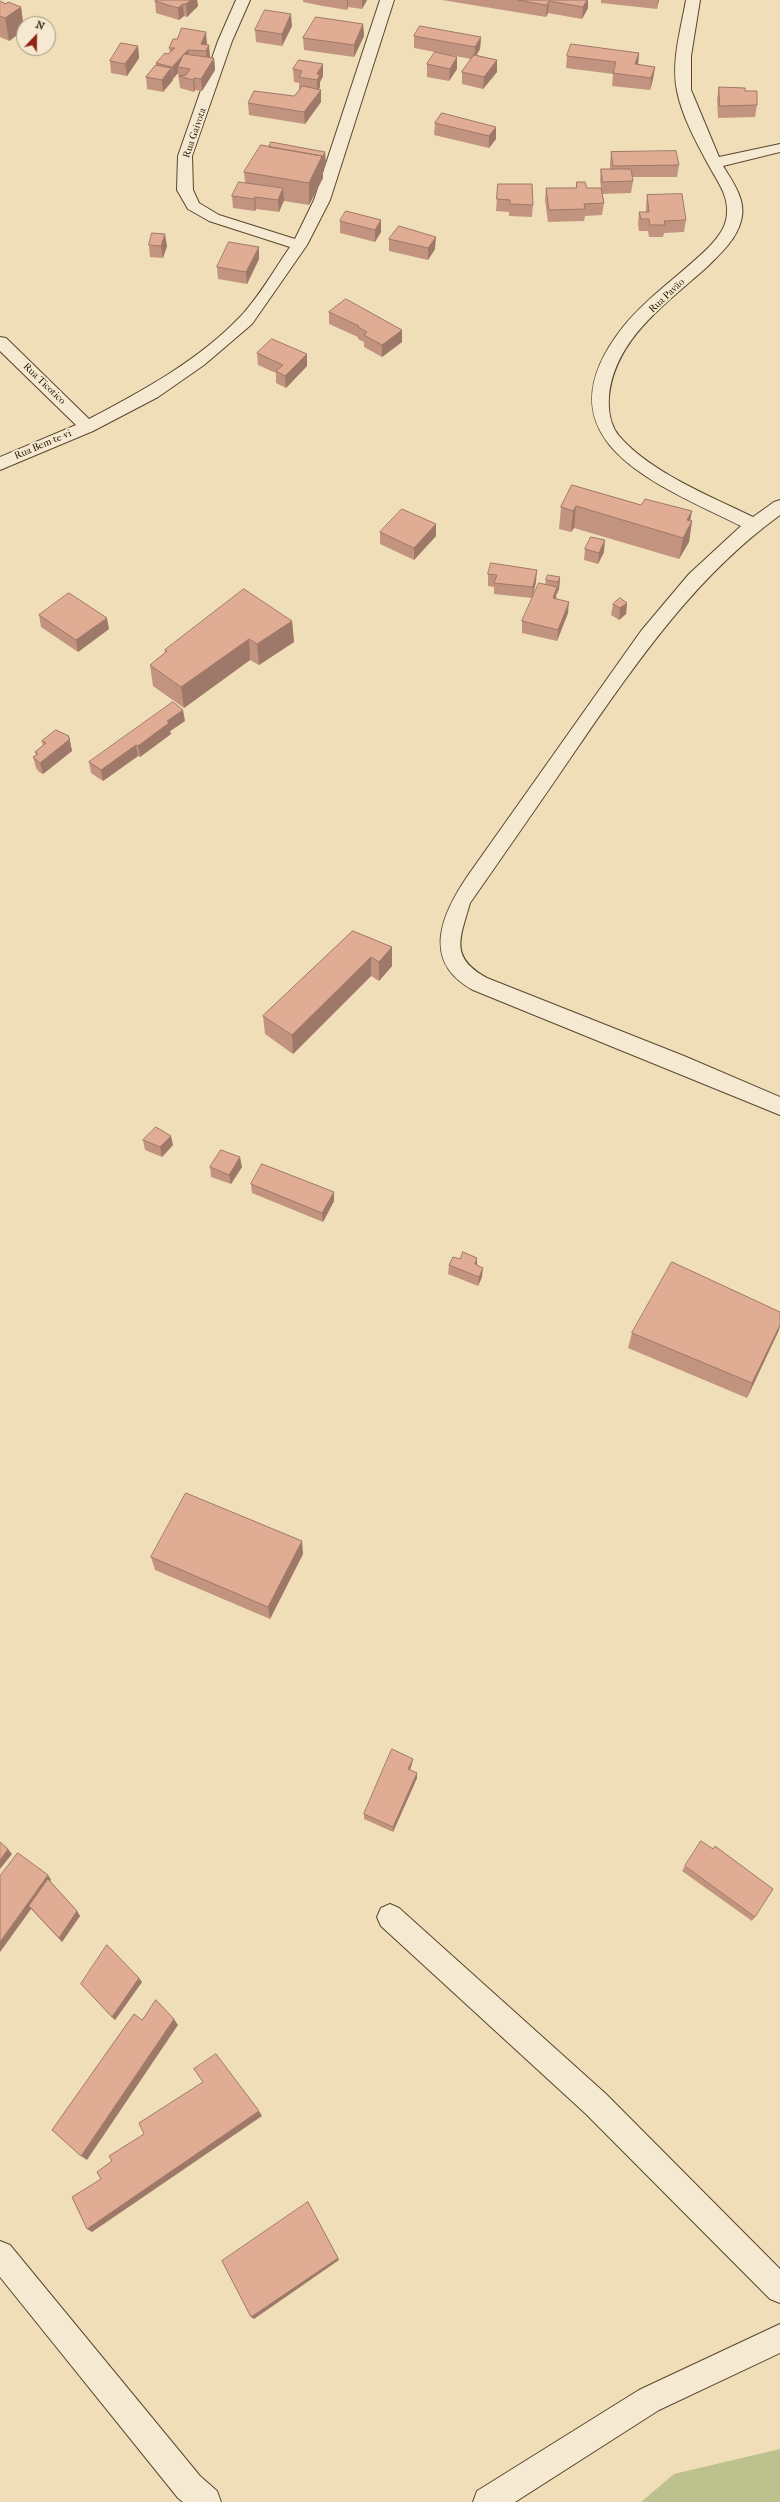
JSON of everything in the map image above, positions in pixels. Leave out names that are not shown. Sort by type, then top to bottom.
[{"type":"street","name":"Rua Gaivota","points":[[243,0],[225,41],[185,156],[185,190],[193,206],[214,218],[299,245]]},
{"type":"street","name":"Rua Bem-te-vi","points":[[0,464],[87,427],[152,393],[198,361],[246,320],[299,245],[322,200],[386,0]]},
{"type":"street","name":"Rua Pavão","points":[[693,0],[683,57],[684,91],[715,163],[733,197],[735,214],[730,228],[717,248],[630,330],[607,364],[600,396],[604,426],[624,452],[675,484],[752,524]]},
{"type":"street","points":[[715,163],[780,148]]},
{"type":"street","name":"Rua Ticotico","points":[[0,342],[87,427]]},
{"type":"street","points":[[780,506],[752,524],[678,596],[613,683],[461,901],[451,939],[452,955],[458,970],[480,984],[677,1062],[780,1106]]},
{"type":"street","points":[[390,1917],[596,2104],[780,2289]]},
{"type":"street","points":[[0,2255],[189,2487],[206,2502]]},
{"type":"street","points":[[488,2502],[649,2400],[780,2338]]},
{"type":"green space","points":[[780,2449],[780,2502],[641,2502],[674,2474]]},
{"type":"building","points":[[191,0],[178,8],[155,1]]},
{"type":"building","points":[[518,0],[587,0],[583,7],[549,1],[547,5]]},
{"type":"building","points":[[0,1],[6,4],[8,2],[21,7],[5,18],[0,16]]},
{"type":"building","points":[[265,10],[291,14],[282,34],[255,30]]},
{"type":"building","points":[[316,17],[363,24],[354,45],[303,38]]},
{"type":"building","points":[[420,26],[481,37],[475,47],[414,36]]},
{"type":"building","points":[[182,28],[206,32],[201,44],[209,45],[206,51],[188,50],[172,67],[156,63],[165,53],[168,54],[175,48],[169,48],[173,39],[177,39]]},
{"type":"building","points":[[121,43],[138,46],[125,64],[110,61]]},
{"type":"building","points":[[571,44],[639,53],[635,64],[655,67],[651,78],[613,73],[616,62],[567,56]]},
{"type":"building","points":[[435,52],[457,57],[450,69],[427,64]]},
{"type":"building","points":[[184,54],[214,58],[201,79],[194,78],[193,80],[179,76],[186,75],[190,69],[178,67]]},
{"type":"building","points":[[474,55],[497,60],[484,77],[462,72]]},
{"type":"building","points":[[299,60],[323,64],[317,74],[320,75],[317,80],[299,77],[302,71],[293,69]]},
{"type":"building","points":[[156,65],[171,68],[162,80],[146,77]]},
{"type":"building","points":[[303,86],[321,90],[304,112],[248,103],[254,91],[294,96]]},
{"type":"building","points":[[719,87],[745,88],[745,91],[757,91],[757,105],[720,106]]},
{"type":"building","points":[[442,113],[496,127],[489,136],[435,123]]},
{"type":"building","points":[[271,142],[325,152],[322,158],[322,156],[269,147]]},
{"type":"building","points":[[261,145],[322,156],[309,183],[244,172]]},
{"type":"building","points":[[676,151],[679,165],[613,166],[611,152]]},
{"type":"building","points":[[601,169],[631,169],[633,181],[603,182]]},
{"type":"building","points":[[239,182],[283,188],[278,200],[232,196]]},
{"type":"building","points":[[577,182],[585,182],[587,188],[601,188],[604,203],[584,204],[585,209],[549,210],[546,188],[576,188]]},
{"type":"building","points":[[498,184],[532,184],[533,205],[510,204],[510,200],[497,199]]},
{"type":"building","points":[[682,194],[686,220],[664,221],[665,225],[650,225],[649,219],[641,219],[639,212],[649,212],[647,195]]},
{"type":"building","points":[[346,211],[381,220],[375,230],[340,221]]},
{"type":"building","points":[[399,226],[436,237],[428,248],[389,239]]},
{"type":"building","points":[[152,233],[165,234],[161,246],[149,245]]},
{"type":"building","points":[[229,242],[259,247],[246,272],[217,267]]},
{"type":"building","points":[[346,299],[402,330],[382,345],[364,335],[367,332],[358,327],[359,326],[329,312]]},
{"type":"building","points":[[272,339],[307,354],[285,376],[276,371],[283,365],[257,353]]},
{"type":"building","points":[[572,485],[641,505],[645,499],[692,511],[687,520],[692,521],[683,538],[576,506],[573,511],[561,507]]},
{"type":"building","points":[[402,509],[436,524],[414,548],[380,532]]},
{"type":"building","points":[[591,537],[605,540],[599,553],[585,549]]},
{"type":"building","points":[[491,563],[537,570],[533,587],[494,583],[497,575],[488,574]]},
{"type":"building","points":[[548,575],[560,577],[558,582],[546,580]]},
{"type":"building","points":[[539,583],[557,587],[553,598],[569,602],[558,630],[522,621]]},
{"type":"building","points":[[244,589],[292,621],[257,644],[249,639],[181,687],[150,665],[167,651],[165,650]]},
{"type":"building","points":[[69,593],[107,618],[76,640],[39,615]]},
{"type":"building","points":[[620,598],[627,603],[620,608],[613,604]]},
{"type":"building","points":[[173,702],[183,710],[167,721],[169,723],[138,746],[136,745],[101,770],[89,762]]},
{"type":"building","points":[[56,730],[69,736],[68,737],[70,739],[40,763],[33,757],[38,754],[35,752],[46,743],[42,741]]},
{"type":"building","points":[[353,931],[392,947],[379,962],[371,957],[292,1035],[263,1016]]},
{"type":"building","points":[[156,1127],[171,1136],[160,1147],[143,1140]]},
{"type":"building","points":[[221,1150],[240,1157],[229,1175],[210,1167]]},
{"type":"building","points":[[262,1164],[334,1192],[322,1213],[251,1184]]},
{"type":"building","points":[[463,1252],[477,1258],[475,1264],[483,1268],[479,1277],[449,1265],[453,1257],[460,1259]]},
{"type":"building","points":[[672,1262],[780,1312],[780,1325],[752,1383],[632,1333]]},
{"type":"building","points":[[186,1493],[302,1541],[268,1607],[151,1557]]},
{"type":"building","points":[[392,1749],[413,1759],[408,1769],[417,1773],[393,1827],[364,1814]]},
{"type":"building","points":[[701,1841],[713,1849],[715,1846],[773,1889],[755,1917],[685,1866]]},
{"type":"building","points":[[0,1842],[8,1849],[0,1860]]},
{"type":"building","points":[[18,1853],[48,1875],[0,1942],[0,1876]]},
{"type":"building","points":[[48,1879],[77,1911],[59,1938],[29,1906]]},
{"type":"building","points":[[107,1945],[139,1978],[112,2017],[81,1984]]},
{"type":"building","points":[[156,2000],[174,2019],[81,2156],[52,2130],[134,2014],[142,2020]]},
{"type":"building","points":[[216,2054],[259,2111],[87,2229],[72,2197],[101,2179],[97,2172],[112,2161],[109,2156],[144,2134],[139,2123],[203,2082],[194,2069]]},
{"type":"building","points":[[308,2202],[338,2258],[251,2317],[222,2261]]}]
